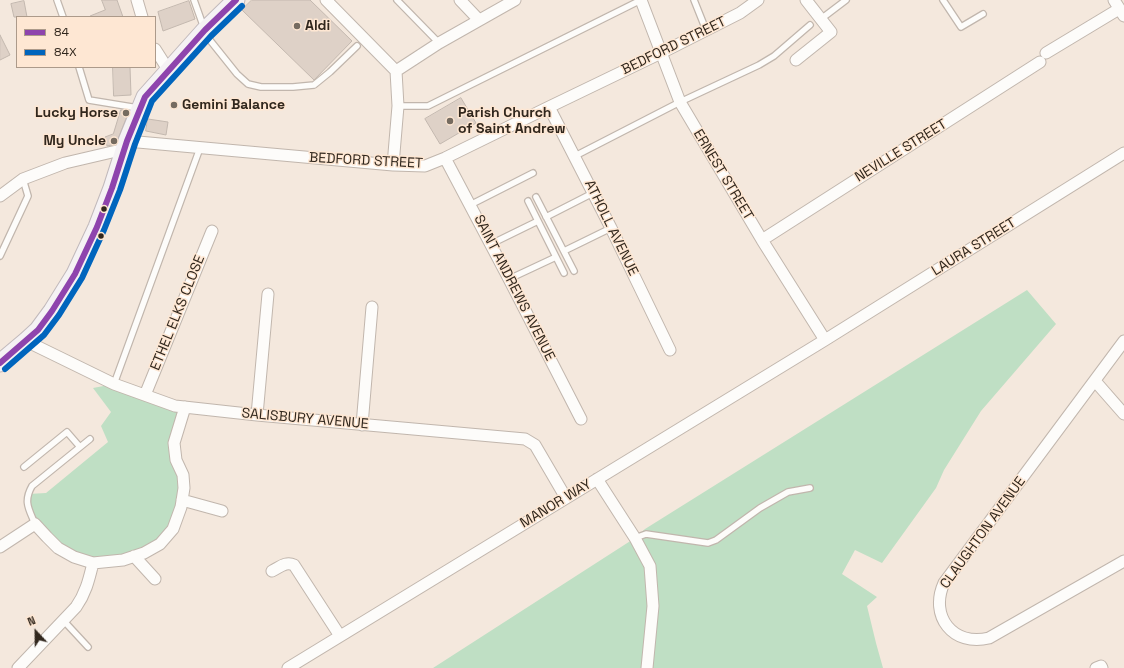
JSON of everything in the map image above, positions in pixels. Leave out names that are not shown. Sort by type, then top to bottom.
[{"type":"main road","points":[[0,363],[38,330],[76,274],[97,227],[145,97],[204,31],[236,0]]},
{"type":"street","points":[[137,0],[142,16]]},
{"type":"street","points":[[326,0],[396,71],[398,106],[393,165]]},
{"type":"street","points":[[460,0],[479,20]]},
{"type":"street","points":[[396,71],[439,43],[516,0]]},
{"type":"street","name":"ERNEST STREET","points":[[641,0],[680,102],[762,240],[825,340]]},
{"type":"street","name":"BEDFORD STREET","points":[[0,196],[23,179],[65,163],[126,145],[200,148],[393,165],[425,166],[445,158],[661,54],[740,13],[758,0]]},
{"type":"street","points":[[796,60],[831,32],[806,0]]},
{"type":"street","points":[[1046,52],[1119,8]]},
{"type":"street","points":[[156,51],[169,71]]},
{"type":"street","name":"NEVILLE STREET","points":[[762,240],[1040,62]]},
{"type":"street","name":"ATHOLL AVENUE","points":[[549,107],[594,193],[670,350]]},
{"type":"street","name":"LAURA STREET","points":[[825,340],[1124,153]]},
{"type":"street","name":"SAINT ANDREWS AVENUE","points":[[445,158],[581,419]]},
{"type":"street","name":"ETHEL ELKS CLOSE","points":[[144,395],[212,231]]},
{"type":"street","points":[[257,415],[268,294]]},
{"type":"street","points":[[362,425],[372,308]]},
{"type":"street","name":"MANOR WAY","points":[[288,668],[825,340]]},
{"type":"street","name":"SALISBURY AVENUE","points":[[26,342],[114,384],[175,406],[525,440],[535,445],[566,498]]},
{"type":"street","name":"CLAUGHTON AVENUE","points":[[1124,342],[944,583],[939,595],[941,616],[950,629],[962,637],[975,640],[989,638],[1124,561]]},
{"type":"street","points":[[1095,381],[1124,414]]},
{"type":"street","points":[[0,547],[35,524],[58,548],[74,557],[93,563],[123,560],[144,553],[160,544],[173,529],[181,507],[184,488],[183,475],[176,460],[174,443],[185,407]]},
{"type":"street","points":[[597,479],[635,538],[650,566],[653,606],[647,668]]},
{"type":"street","points":[[182,500],[222,510]]},
{"type":"street","points":[[134,556],[155,579]]},
{"type":"street","points":[[18,668],[76,607],[88,585],[93,563]]},
{"type":"street","points":[[272,571],[288,563],[294,565],[340,636]]},
{"type":"street","points":[[1096,668],[1101,666],[1102,668]]},
{"type":"lane","points":[[57,0],[63,16]]},
{"type":"lane","points":[[194,0],[204,31],[228,64],[248,84],[261,87],[293,87],[314,85],[357,46]]},
{"type":"lane","points":[[398,0],[439,43]]},
{"type":"lane","points":[[398,106],[428,106],[641,0]]},
{"type":"lane","points":[[694,0],[706,30]]},
{"type":"lane","points":[[821,19],[846,0]]},
{"type":"lane","points":[[945,1],[962,26],[983,14]]},
{"type":"lane","points":[[575,156],[680,102],[759,65],[774,56],[810,25]]},
{"type":"lane","points":[[79,68],[89,100],[141,108]]},
{"type":"lane","points":[[114,384],[200,148]]},
{"type":"lane","points":[[470,205],[534,172]]},
{"type":"lane","points":[[0,256],[28,196],[23,179]]},
{"type":"lane","points":[[546,216],[594,193]]},
{"type":"lane","points":[[536,197],[574,271]]},
{"type":"lane","points":[[528,201],[564,273]]},
{"type":"lane","points":[[491,244],[538,221]]},
{"type":"lane","points":[[564,251],[611,228]]},
{"type":"lane","points":[[509,279],[556,256]]},
{"type":"lane","points":[[24,467],[67,432],[80,447]]},
{"type":"lane","points":[[35,524],[27,505],[28,494],[32,486],[90,439]]},
{"type":"lane","points":[[635,538],[646,534],[708,543],[716,540],[760,508],[788,492],[810,488]]},
{"type":"lane","points":[[63,620],[88,647]]},
{"type":"green space","points":[[1027,290],[1056,324],[981,411],[944,470],[936,488],[882,563],[855,550],[842,574],[877,597],[867,606],[883,668],[433,668],[635,538],[645,529]]},
{"type":"green space","points":[[114,384],[185,407],[174,443],[182,500],[160,544],[93,563],[58,548],[35,524],[28,494],[46,493],[108,442],[101,426],[111,412],[93,388]]},
{"type":"building","points":[[102,0],[117,0],[123,16],[90,16],[105,10]]},
{"type":"building","name":"Aldi","points":[[252,0],[310,0],[352,41],[314,80],[242,10]]},
{"type":"building","points":[[24,1],[27,16],[14,17],[11,4]]},
{"type":"building","points":[[189,1],[195,19],[163,31],[158,12]]},
{"type":"building","points":[[0,35],[10,55],[0,60]]},
{"type":"building","points":[[113,68],[130,68],[131,95],[114,96]]},
{"type":"building","name":"Parish Church of Saint Andrew","points":[[461,98],[476,123],[440,144],[425,119]]},
{"type":"building","points":[[121,110],[129,111],[116,144],[107,146],[105,137],[113,134]]},
{"type":"building","points":[[148,119],[168,122],[166,135],[146,131]]},
{"type":"transit line","name":"84","points":[[0,363],[38,330],[52,311],[75,274],[97,227],[112,188],[127,141],[145,97],[205,30],[236,0]]},
{"type":"transit line","name":"84X","points":[[5,369],[44,335],[59,315],[82,278],[120,190],[135,144],[152,101],[211,36],[242,6]]},
{"type":"place","name":"Aldi","points":[[297,26]]},
{"type":"place","name":"Gemini Balance","points":[[174,105]]},
{"type":"place","name":"Lucky Horse","points":[[126,113]]},
{"type":"place","name":"Parish Church of Saint Andrew","points":[[450,121]]},
{"type":"place","name":"My Uncle","points":[[114,141]]}]
